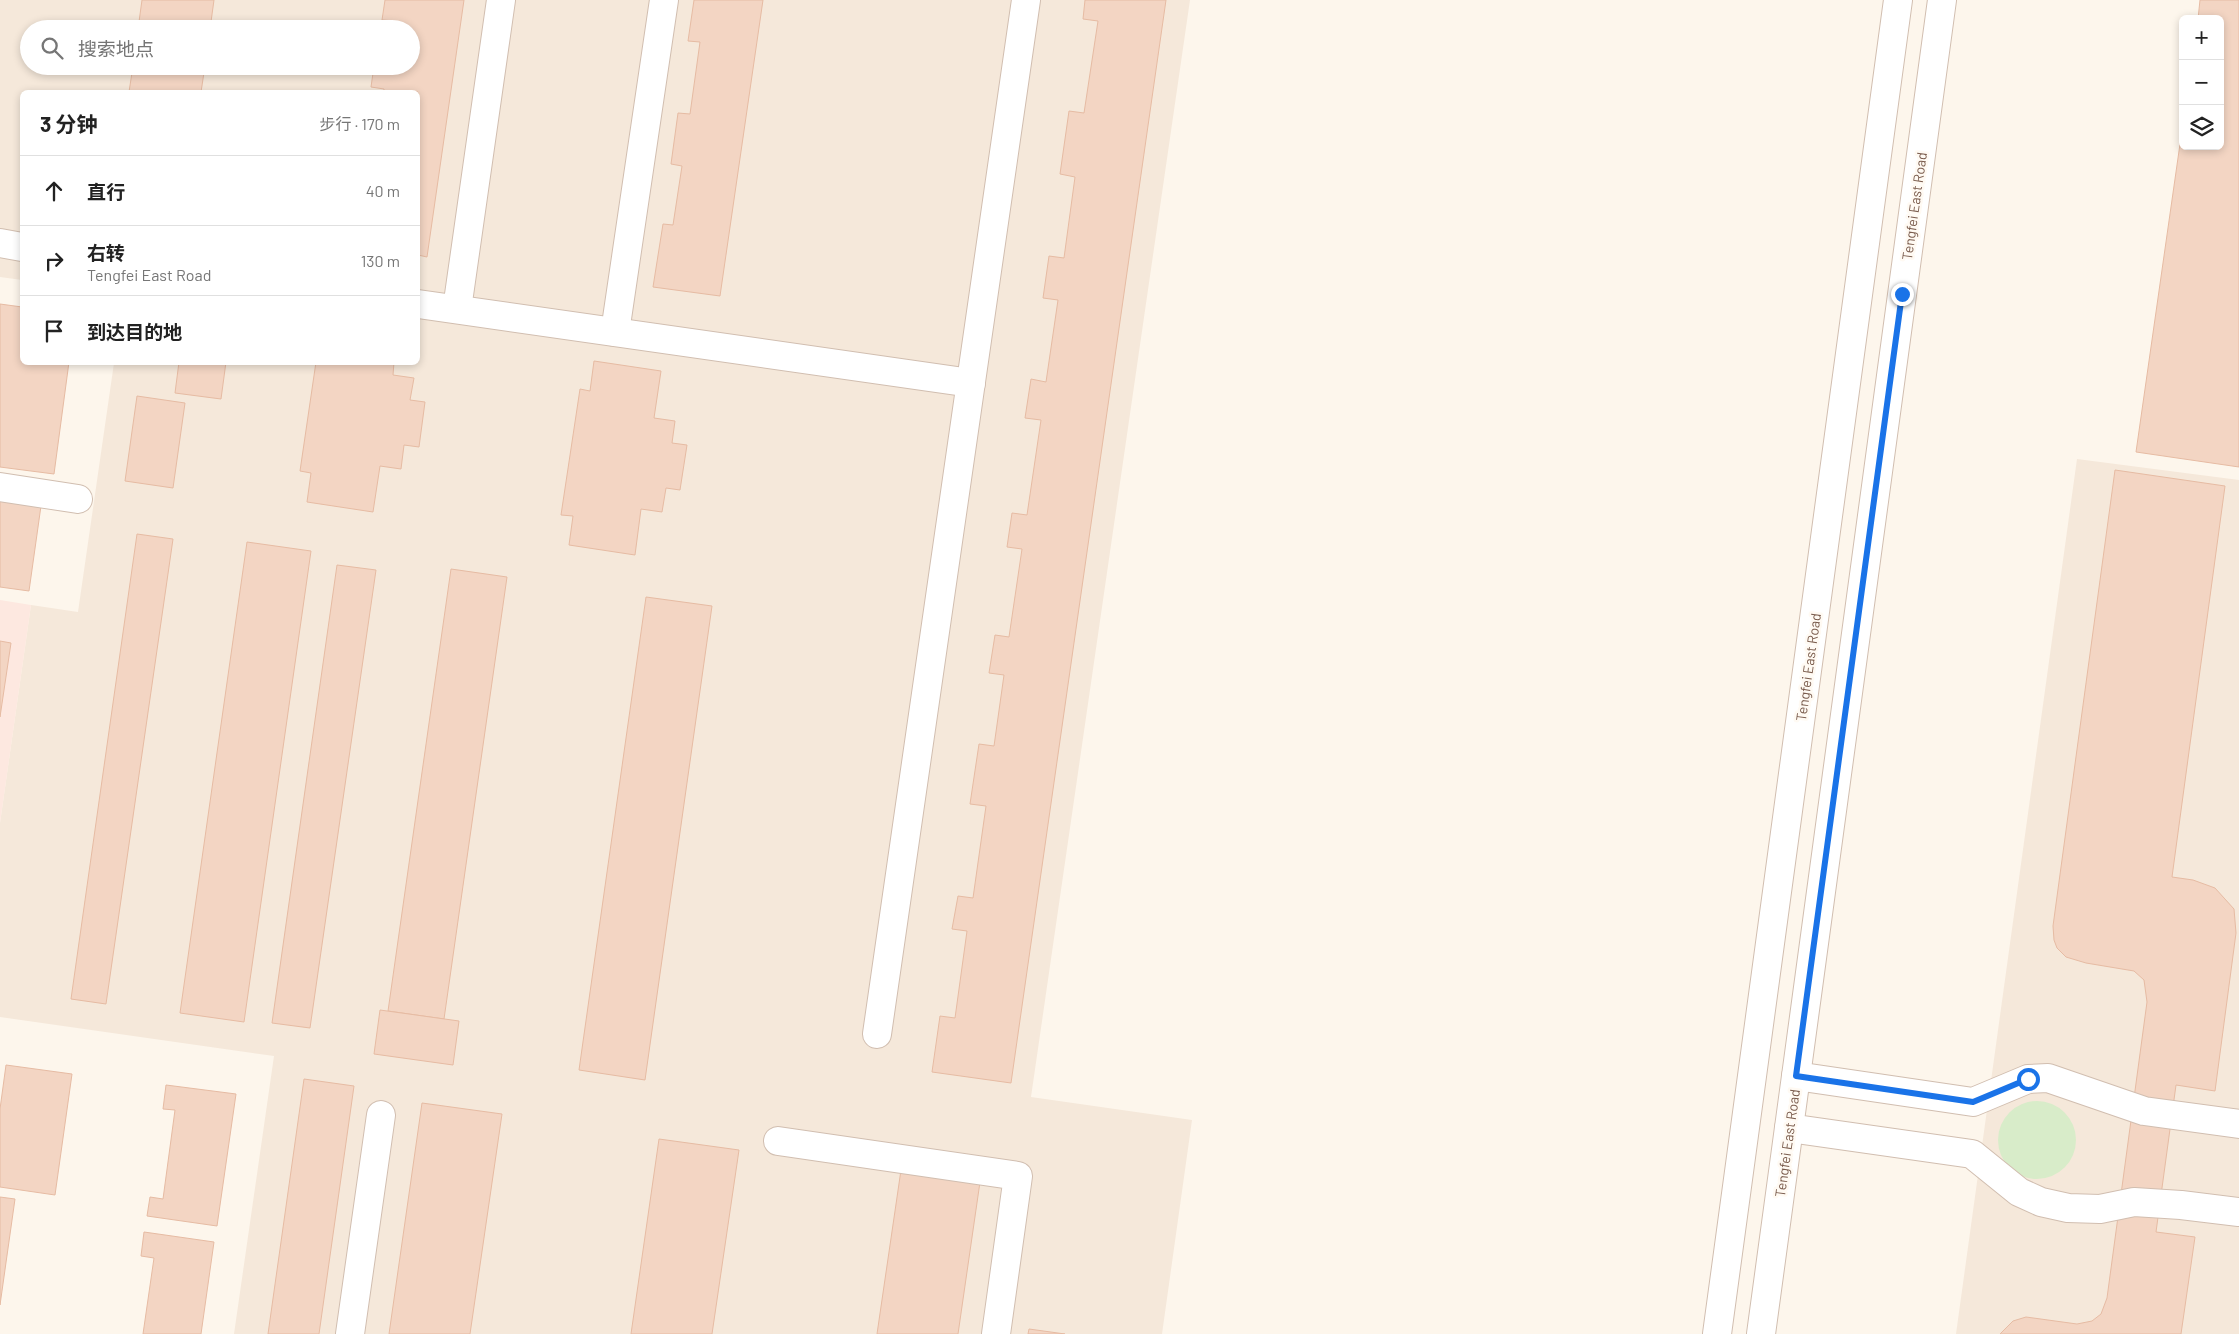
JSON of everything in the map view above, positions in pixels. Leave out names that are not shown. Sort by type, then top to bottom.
[{"type":"street","points":[[457,309],[501,0]]},
{"type":"street","points":[[615,332],[664,0]]},
{"type":"street","points":[[877,1034],[1026,0]]},
{"type":"street","name":"Tengfei East Road","points":[[1717,1334],[1898,0]]},
{"type":"street","name":"Tengfei East Road","points":[[1761,1334],[1942,0]]},
{"type":"street","points":[[0,243],[20,246]]},
{"type":"street","points":[[420,304],[970,383]]},
{"type":"street","points":[[0,487],[78,499]]},
{"type":"street","points":[[1796,1076],[1973,1102],[2028,1079],[2048,1078],[2144,1110],[2239,1124]]},
{"type":"street","points":[[350,1334],[381,1115]]},
{"type":"street","points":[[1789,1128],[1972,1154],[2019,1192],[2041,1202],[2068,1208],[2100,1208],[2134,1202],[2239,1212]]},
{"type":"street","points":[[778,1142],[1018,1176],[996,1334]]},
{"type":"shaded area","points":[[0,0],[1190,0],[1031,1097],[1192,1120],[1162,1334],[234,1334],[274,1056],[0,1017],[0,823],[31,605],[78,612],[114,365],[420,365],[420,90],[20,90],[20,280],[0,277]]},
{"type":"shaded area","points":[[2077,459],[2239,480],[2239,1334],[1956,1334]]},
{"type":"shaded area","points":[[0,600],[31,605],[0,823]]},
{"type":"green space","points":[[2029,1101],[2045,1101],[2059,1107],[2070,1118],[2076,1132],[2076,1148],[2070,1162],[2059,1173],[2045,1179],[2029,1179],[2015,1173],[2004,1162],[1998,1148],[1998,1132],[2004,1118],[2015,1107]]},
{"type":"building","points":[[142,0],[214,0],[211,20],[139,20]]},
{"type":"building","points":[[385,0],[464,0],[427,257],[420,255],[420,90],[384,90],[371,87],[373,75],[420,75],[420,20],[382,20]]},
{"type":"building","points":[[694,0],[763,0],[720,296],[653,287],[663,224],[673,225],[682,166],[671,164],[678,113],[690,114],[700,42],[688,41]]},
{"type":"building","points":[[1085,0],[1166,0],[1011,1083],[932,1072],[940,1016],[955,1018],[967,931],[952,929],[958,896],[973,898],[986,806],[970,804],[979,744],[994,746],[1004,675],[989,673],[995,635],[1009,637],[1022,549],[1007,547],[1012,513],[1027,515],[1041,420],[1025,418],[1031,379],[1046,382],[1058,300],[1043,298],[1049,256],[1064,258],[1075,177],[1060,174],[1069,111],[1084,113],[1098,21],[1083,19]]},
{"type":"building","points":[[2200,0],[2239,0],[2239,467],[2136,452],[2179,150],[2224,150],[2224,15],[2198,15]]},
{"type":"building","points":[[132,75],[204,75],[201,90],[129,90]]},
{"type":"building","points":[[0,304],[20,307],[20,365],[69,365],[54,474],[0,467]]},
{"type":"building","points":[[594,361],[661,371],[654,418],[675,421],[672,443],[687,445],[680,490],[666,488],[662,512],[641,509],[635,555],[569,545],[573,516],[561,515],[580,389],[590,391]]},
{"type":"building","points":[[179,365],[226,365],[221,399],[175,393]]},
{"type":"building","points":[[316,365],[394,365],[393,375],[414,378],[410,400],[425,402],[419,447],[404,445],[401,469],[380,466],[373,512],[307,502],[311,473],[300,471]]},
{"type":"building","points":[[137,396],[185,403],[173,488],[125,481]]},
{"type":"building","points":[[2115,470],[2225,486],[2172,877],[2193,880],[2215,888],[2234,909],[2236,933],[2215,1091],[2176,1085],[2156,1232],[2195,1237],[2181,1334],[2000,1334],[2013,1321],[2026,1317],[2077,1324],[2092,1321],[2101,1314],[2107,1298],[2147,1002],[2144,980],[2134,971],[2086,963],[2066,957],[2057,948],[2054,940],[2053,926]]},
{"type":"building","points":[[0,501],[41,506],[29,591],[0,587]]},
{"type":"building","points":[[137,534],[173,539],[106,1004],[71,999]]},
{"type":"building","points":[[247,542],[311,551],[244,1022],[180,1013]]},
{"type":"building","points":[[337,565],[376,570],[310,1028],[272,1023]]},
{"type":"building","points":[[451,569],[507,577],[444,1019],[388,1011]]},
{"type":"building","points":[[646,597],[712,606],[645,1080],[579,1070]]},
{"type":"building","points":[[0,641],[11,643],[0,717]]},
{"type":"building","points":[[380,1010],[459,1021],[453,1065],[374,1054]]},
{"type":"building","points":[[6,1065],[72,1074],[55,1195],[0,1187],[0,1109]]},
{"type":"building","points":[[304,1079],[354,1086],[319,1334],[268,1334]]},
{"type":"building","points":[[166,1085],[236,1094],[217,1226],[147,1216],[150,1197],[163,1199],[175,1110],[163,1109]]},
{"type":"building","points":[[422,1103],[502,1114],[470,1334],[389,1334]]},
{"type":"building","points":[[659,1139],[739,1150],[712,1334],[631,1334]]},
{"type":"building","points":[[901,1170],[980,1182],[958,1334],[877,1334]]},
{"type":"building","points":[[0,1197],[15,1199],[0,1305]]},
{"type":"building","points":[[144,1232],[214,1242],[201,1334],[143,1334],[154,1258],[141,1256]]},
{"type":"building","points":[[1029,1329],[1065,1334],[1028,1334]]},
{"type":"route","points":[[1902,294],[1796,1076],[1973,1102],[2028,1079]]}]
